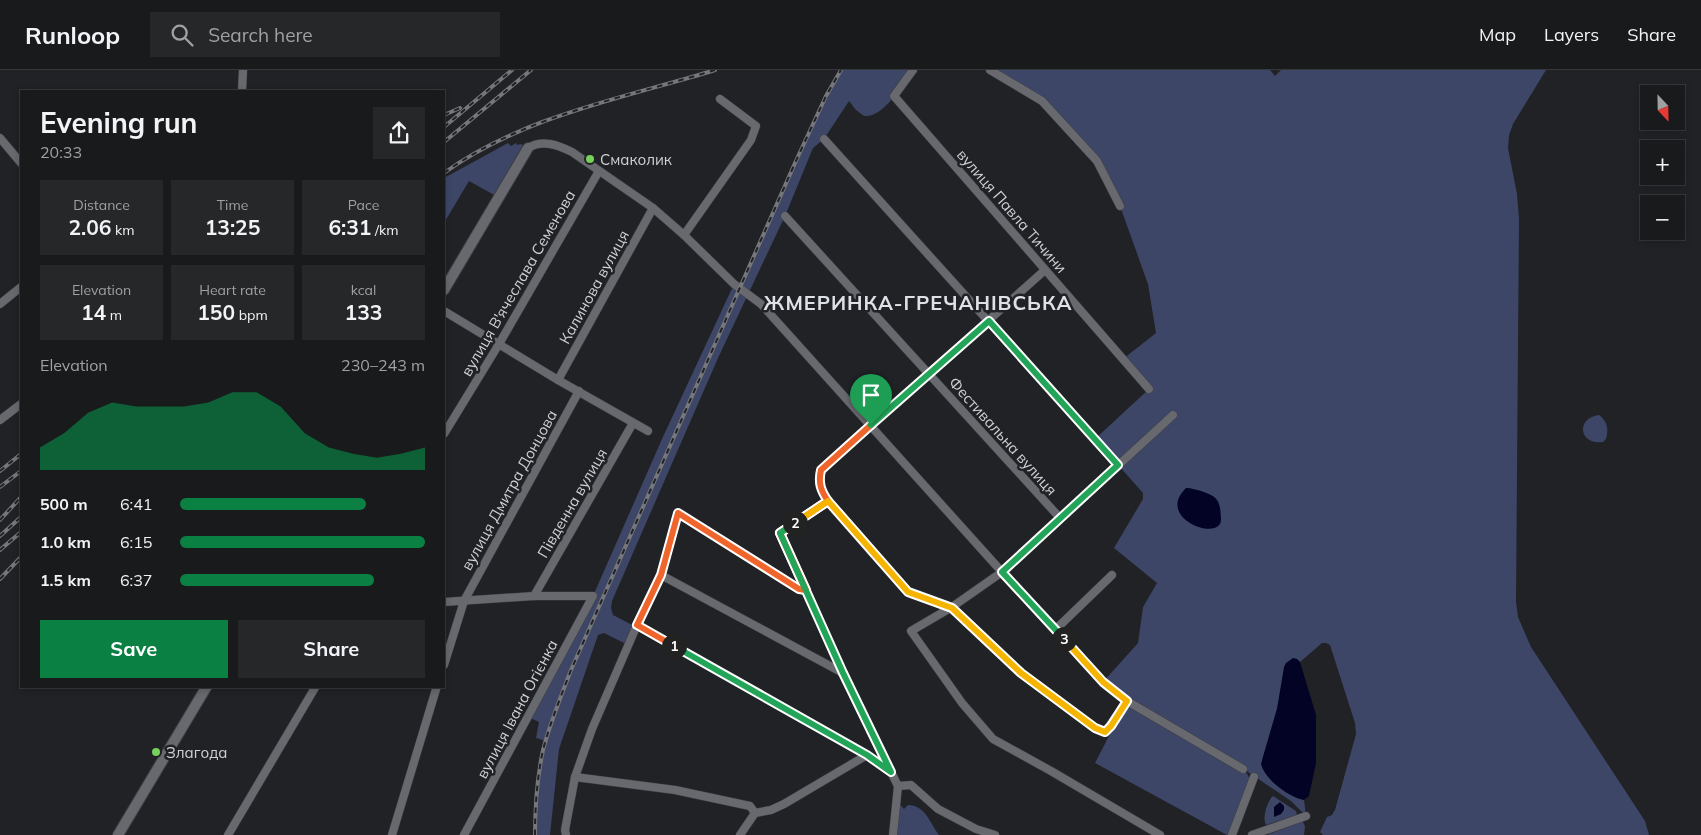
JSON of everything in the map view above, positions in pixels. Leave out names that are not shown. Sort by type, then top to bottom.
[{"type":"street","points":[[242,90],[244,70]]},
{"type":"street","name":"вулиця Павла Тичини","points":[[913,70],[894,96],[1149,389]]},
{"type":"street","points":[[990,70],[1042,101],[1097,161],[1120,206]]},
{"type":"street","points":[[684,236],[752,140],[756,126],[720,99]]},
{"type":"street","points":[[0,138],[20,161]]},
{"type":"street","points":[[824,139],[1118,465]]},
{"type":"street","points":[[445,288],[528,148],[536,143],[544,143],[565,148],[580,157],[653,208],[734,284],[761,304],[1103,682],[1127,701],[1243,769]]},
{"type":"street","name":"вулиця В'ячеслава Семенова","points":[[445,432],[500,344],[599,171]]},
{"type":"street","name":"Калинова вулиця","points":[[558,380],[653,208]]},
{"type":"street","name":"Фестивальна вулиця","points":[[785,216],[1060,518]]},
{"type":"street","points":[[1045,270],[821,470],[820,486],[828,501],[908,592],[952,608],[1021,673],[1095,728],[1105,732],[1127,701]]},
{"type":"street","points":[[0,304],[20,288]]},
{"type":"street","points":[[445,312],[558,380],[648,431]]},
{"type":"street","name":"вулиця Дмитра Донцова","points":[[445,663],[464,601],[579,391]]},
{"type":"street","points":[[0,420],[20,405]]},
{"type":"street","points":[[1160,835],[993,739],[962,703],[911,632],[952,608],[1002,572],[1173,415]]},
{"type":"street","name":"Південна вулиця","points":[[534,596],[633,423]]},
{"type":"street","points":[[828,501],[780,533],[843,673],[898,786],[893,835]]},
{"type":"street","points":[[566,835],[565,830],[576,777],[592,729],[661,575],[678,513],[799,589],[806,590]]},
{"type":"street","points":[[661,575],[843,673]]},
{"type":"street","points":[[1055,630],[1112,575]]},
{"type":"street","points":[[445,602],[534,596]]},
{"type":"street","name":"вулиця Івана Огієнка","points":[[464,835],[593,596],[534,596]]},
{"type":"street","points":[[637,625],[867,755],[891,772]]},
{"type":"street","points":[[118,835],[206,688]]},
{"type":"street","points":[[228,835],[315,688]]},
{"type":"street","points":[[392,835],[436,688]]},
{"type":"street","points":[[740,835],[755,813],[770,810],[784,804],[867,755]]},
{"type":"street","points":[[576,777],[675,790],[750,806],[755,813]]},
{"type":"street","points":[[1232,835],[1254,777]]},
{"type":"street","points":[[898,786],[911,785],[938,809],[976,828],[996,835]]},
{"type":"street","points":[[1252,835],[1306,816]]},
{"type":"shaded area","points":[[841,70],[913,70],[898,92],[879,112],[864,116],[849,101],[824,139],[813,148],[785,216],[718,358],[612,601],[613,615],[636,627],[628,645],[604,633],[598,635],[559,749],[550,835],[535,835],[537,786],[546,741],[536,738],[539,722],[528,717],[593,596],[662,439],[734,284],[740,288],[818,114]]},
{"type":"shaded area","points":[[990,70],[1270,70],[1275,76],[1281,70],[1546,70],[1513,124],[1509,135],[1508,148],[1517,194],[1519,219],[1516,602],[1518,617],[1531,647],[1645,821],[1649,835],[1323,835],[1320,832],[1327,817],[1332,815],[1335,810],[1356,734],[1355,723],[1330,645],[1326,643],[1322,643],[1300,662],[1297,659],[1286,663],[1277,709],[1262,760],[1296,797],[1304,800],[1306,816],[1291,801],[1245,770],[1250,779],[1229,835],[1227,835],[1095,763],[1127,701],[1103,682],[1138,643],[1143,607],[1157,583],[1114,548],[1143,499],[1143,493],[1095,439],[1149,389],[1123,359],[1156,333],[1148,284],[1120,206],[1104,173],[1042,101]]},
{"type":"shaded area","points":[[508,143],[511,146],[516,143],[525,147],[496,196],[469,181],[445,221],[445,177]]},
{"type":"shaded area","points":[[1599,415],[1606,423],[1606,439],[1603,442],[1595,442],[1585,436],[1583,431],[1586,421]]},
{"type":"shaded area","points":[[1186,488],[1207,493],[1217,500],[1221,519],[1218,526],[1211,529],[1202,528],[1183,518],[1178,509],[1178,499]]},
{"type":"shaded area","points":[[1293,658],[1300,662],[1316,715],[1316,763],[1309,796],[1304,800],[1285,792],[1272,782],[1261,764],[1277,709],[1284,667]]},
{"type":"shaded area","points":[[1273,796],[1296,811],[1297,815],[1266,825],[1266,810]]},
{"type":"shaded area","points":[[896,800],[904,809],[908,805],[923,811],[939,835],[893,835]]},
{"type":"shaded area","points":[[1280,802],[1284,806],[1284,810],[1281,814],[1274,817],[1274,807]]},
{"type":"shaded area","points":[[1303,822],[1305,826],[1304,835],[1267,835]]},
{"type":"railway","points":[[445,126],[512,70]]},
{"type":"railway","points":[[445,141],[531,70]]},
{"type":"railway","points":[[445,172],[475,153],[540,123],[610,100],[715,70]]},
{"type":"railway","points":[[535,835],[537,792],[543,750],[571,670],[795,163],[826,96],[841,70]]},
{"type":"railway","points":[[445,115],[460,108]]},
{"type":"railway","points":[[0,471],[20,455]]},
{"type":"railway","points":[[0,487],[20,472]]},
{"type":"railway","points":[[0,520],[20,498]]},
{"type":"railway","points":[[0,536],[20,518]]},
{"type":"railway","points":[[0,550],[20,533]]},
{"type":"railway","points":[[0,579],[20,558]]},
{"type":"place","name":"Смаколик","points":[[590,159]]},
{"type":"place","name":"Злагода","points":[[156,752]]},
{"type":"district","name":"ЖМЕРИНКА-ГРЕЧАНІВСЬКА","points":[[918,302]]},
{"type":"route","points":[[871,425],[821,470],[820,486],[828,501],[780,533],[806,590],[799,589],[678,513],[661,575],[637,625],[867,755],[891,772],[843,673],[806,590],[780,533],[828,501],[908,592],[952,608],[1021,673],[1095,728],[1105,732],[1127,701],[1103,682],[1002,572],[1118,465],[989,321],[871,425]]}]
